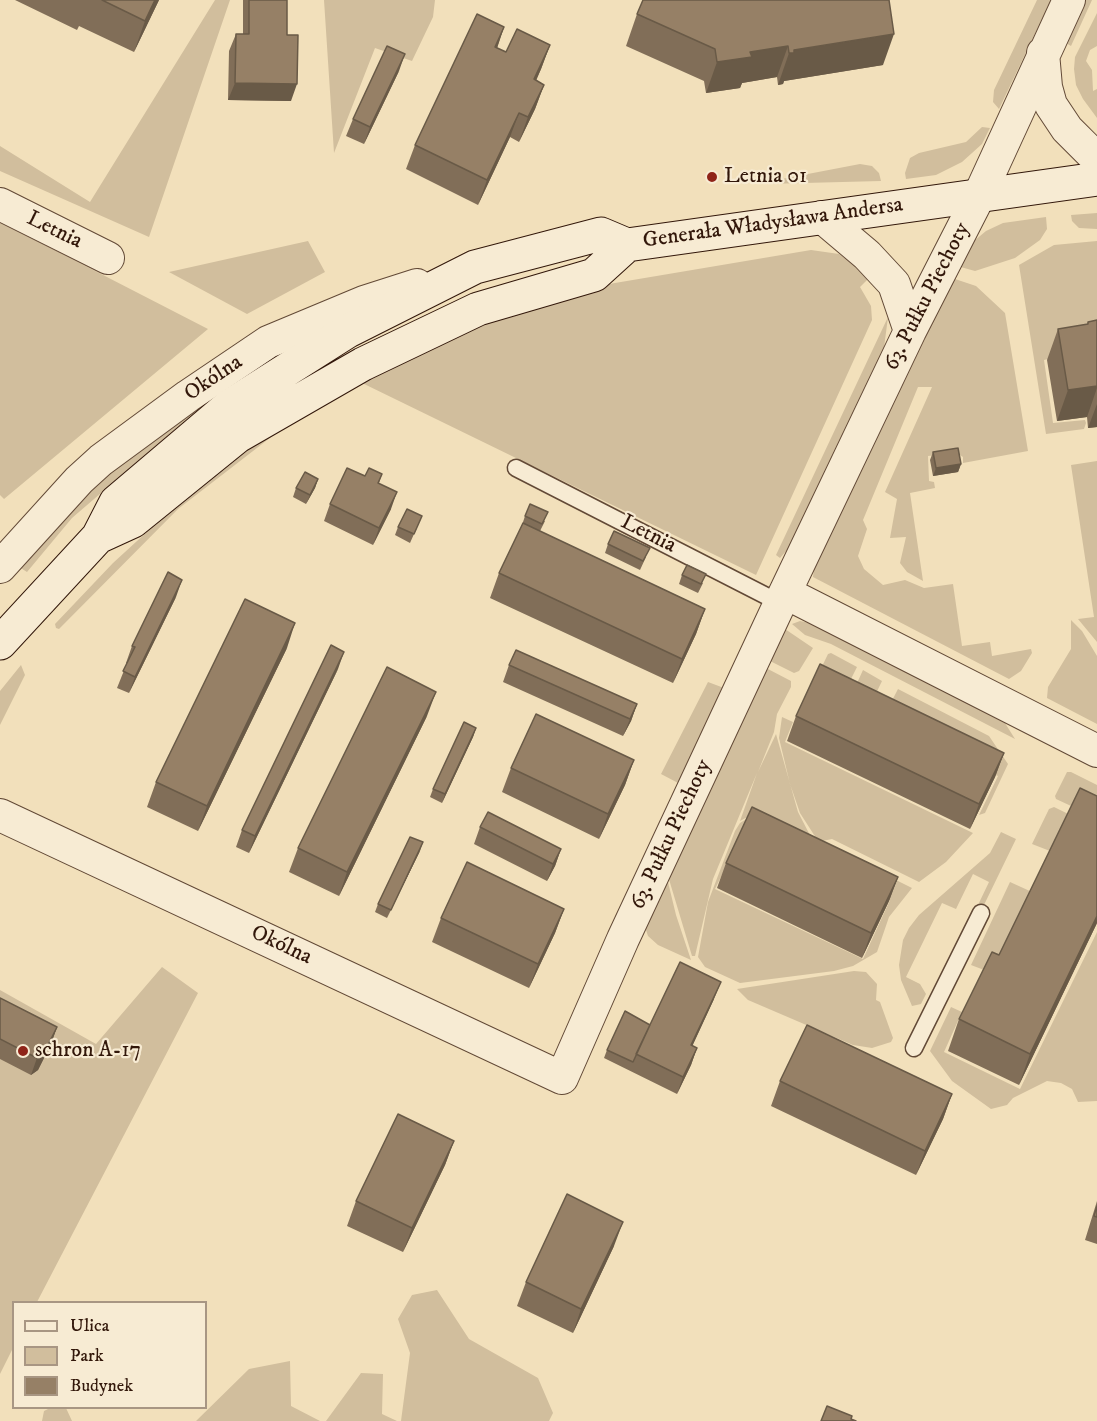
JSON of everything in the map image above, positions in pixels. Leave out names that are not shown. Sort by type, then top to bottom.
[{"type":"main road","name":"Generała Władysława Andersa","points":[[0,643],[98,537],[133,521],[238,436],[363,364],[478,309],[594,275],[627,244],[1097,179]]},
{"type":"main road","points":[[98,537],[116,502],[228,407],[348,331],[475,267],[601,234],[627,244]]},
{"type":"street","name":"63. Pułku Piechoty","points":[[562,1078],[623,939],[783,598],[910,331],[979,196],[1042,54],[1069,0]]},
{"type":"street","points":[[1042,54],[1051,105],[1067,129],[1097,159]]},
{"type":"street","name":"Letnia","points":[[0,204],[108,258]]},
{"type":"street","points":[[822,217],[867,255],[894,284],[910,331]]},
{"type":"street","name":"Okólna","points":[[0,567],[55,504],[101,460],[188,396],[268,342],[364,302],[475,267]]},
{"type":"street","points":[[783,598],[1097,751]]},
{"type":"street","name":"Okólna","points":[[0,815],[562,1078]]},
{"type":"lane","name":"Letnia","points":[[516,468],[783,598]]},
{"type":"lane","points":[[914,1048],[981,913]]},
{"type":"green space","points":[[215,0],[230,0],[149,237],[0,171],[0,146],[90,202]]},
{"type":"green space","points":[[324,0],[435,0],[433,17],[412,61],[375,48],[334,153]]},
{"type":"green space","points":[[1037,0],[1051,0],[999,109],[993,102],[994,90]]},
{"type":"green space","points":[[1084,0],[1092,0],[1071,46],[1064,42]]},
{"type":"green space","points":[[1097,13],[1097,46],[1090,50],[1086,61],[1092,70],[1093,91],[1097,89],[1097,118],[1076,85],[1074,69],[1075,57]]},
{"type":"green space","points":[[982,127],[990,128],[982,144],[962,162],[936,175],[906,179],[905,173],[910,158],[919,153],[966,142]]},
{"type":"green space","points":[[860,164],[872,166],[879,173],[881,181],[765,184],[766,182]]},
{"type":"green space","points":[[1097,213],[1097,229],[1079,228],[1072,221],[1071,215]]},
{"type":"green space","points":[[1046,217],[1047,229],[1040,240],[1015,258],[975,271],[957,266],[974,241],[986,231],[1003,223]]},
{"type":"green space","points":[[0,222],[208,329],[4,499],[0,495]]},
{"type":"green space","points":[[308,241],[325,272],[247,314],[169,272]]},
{"type":"green space","points":[[1097,241],[1097,347],[1044,360],[1053,423],[1085,420],[1086,423],[1084,429],[1046,434],[1019,265],[1054,245]]},
{"type":"green space","points":[[811,250],[839,254],[870,277],[860,287],[871,306],[872,320],[756,575],[358,381],[494,318],[609,284]]},
{"type":"green space","points":[[952,278],[976,286],[1005,313],[1028,451],[963,463],[963,457],[957,453],[928,456],[929,481],[934,482],[935,488],[910,493],[923,581],[907,572],[900,563],[906,537],[890,538],[897,499],[885,492],[932,387],[918,387],[863,520],[867,529],[858,556],[864,569],[883,585],[905,580],[924,588],[953,584],[962,646],[990,642],[992,656],[1031,649],[1032,653],[1021,671],[1009,679],[813,577],[814,568]]},
{"type":"green space","points":[[888,317],[884,348],[793,543],[780,558],[776,555]]},
{"type":"green space","points":[[256,368],[187,419],[72,518],[27,572],[16,565],[114,461]]},
{"type":"green space","points":[[329,395],[335,400],[297,417],[178,509],[59,629],[56,628],[55,624],[113,563],[196,487],[235,455]]},
{"type":"green space","points":[[1097,461],[1097,642],[1078,619],[1094,617],[1071,465]]},
{"type":"green space","points":[[1071,620],[1082,631],[1097,656],[1097,724],[1047,698],[1048,687],[1071,649]]},
{"type":"green space","points":[[800,621],[815,624],[1005,723],[1015,739],[831,644],[805,635],[792,624]]},
{"type":"green space","points":[[785,629],[813,648],[799,671],[794,673],[770,661]]},
{"type":"green space","points":[[831,653],[857,667],[841,699],[813,685],[828,654]]},
{"type":"green space","points":[[21,665],[25,675],[0,725],[0,691]]},
{"type":"green space","points":[[766,668],[791,681],[791,687],[777,714],[774,732],[758,772],[776,734],[798,812],[813,841],[753,814],[740,821],[757,773],[713,879],[695,956],[692,956],[668,876]]},
{"type":"green space","points":[[863,670],[882,681],[867,712],[848,703]]},
{"type":"green space","points":[[708,682],[724,688],[680,784],[661,774]]},
{"type":"green space","points":[[898,689],[989,736],[1008,764],[985,813],[979,815],[998,776],[882,720]]},
{"type":"green space","points":[[782,717],[793,722],[785,742],[973,833],[946,862],[919,882],[832,839],[822,841],[816,838],[800,813],[790,784],[779,738]]},
{"type":"green space","points":[[1067,772],[1097,785],[1097,818],[1056,799],[1055,796]]},
{"type":"green space","points":[[1054,807],[1097,828],[1050,851],[1032,844],[1049,809]]},
{"type":"green space","points":[[751,816],[715,889],[863,959],[890,900],[885,898],[894,879],[912,888],[889,917],[877,952],[853,966],[834,971],[740,983],[705,967],[698,957],[708,902],[735,831],[740,823]]},
{"type":"green space","points":[[1001,832],[1016,839],[983,907],[978,905],[989,882],[973,874],[956,909],[942,903],[906,977],[920,984],[926,994],[921,1004],[912,1006],[901,980],[899,965],[903,940],[909,928],[919,915],[990,853]]},
{"type":"green space","points":[[667,878],[691,960],[658,945],[648,936],[646,930],[646,924]]},
{"type":"green space","points":[[1010,882],[1032,892],[992,973],[971,965]]},
{"type":"green space","points":[[1097,932],[1097,1101],[1078,1102],[1072,1089],[1061,1083],[1047,1081],[1013,1098],[1007,1105],[991,1109],[952,1081],[930,1051],[951,1007],[962,1012],[944,1052],[1020,1089]]},
{"type":"green space","points":[[162,967],[198,993],[38,1301],[12,1301],[12,1350],[0,1374],[0,990],[96,1044]]},
{"type":"green space","points":[[854,971],[866,972],[877,984],[876,1000],[880,1002],[893,1038],[891,1042],[872,1048],[853,1045],[748,1000],[737,989]]},
{"type":"green space","points":[[437,1290],[469,1339],[538,1378],[553,1413],[549,1421],[401,1421],[410,1353],[398,1319],[412,1295]]},
{"type":"green space","points":[[290,1361],[291,1406],[320,1421],[196,1421],[249,1369]]},
{"type":"green space","points":[[361,1373],[383,1374],[382,1414],[397,1421],[326,1421]]},
{"type":"green space","points":[[66,1409],[72,1421],[42,1421],[44,1411]]},
{"type":"building","points":[[102,0],[155,0],[145,21]]},
{"type":"building","points":[[249,0],[287,0],[287,35],[298,35],[297,84],[235,83],[236,34],[249,34]]},
{"type":"building","points":[[643,0],[889,0],[894,34],[794,50],[794,53],[789,53],[788,46],[750,52],[752,57],[717,62],[715,49],[637,14]]},
{"type":"building","points":[[477,14],[504,27],[495,47],[506,52],[517,29],[550,45],[534,79],[544,85],[528,117],[519,113],[487,180],[415,145]]},
{"type":"building","points":[[387,46],[405,54],[370,127],[353,119]]},
{"type":"building","points":[[1097,320],[1097,386],[1068,390],[1058,329],[1088,324],[1088,322]]},
{"type":"building","points":[[958,448],[961,464],[936,468],[933,452]]},
{"type":"building","points":[[347,468],[365,476],[369,468],[382,474],[378,483],[397,492],[379,528],[330,504]]},
{"type":"building","points":[[305,472],[318,479],[310,495],[296,488]]},
{"type":"building","points":[[530,504],[548,512],[542,524],[525,516]]},
{"type":"building","points":[[407,509],[422,516],[414,534],[398,527]]},
{"type":"building","points":[[523,523],[705,609],[682,659],[499,573]]},
{"type":"building","points":[[614,531],[650,548],[643,561],[608,544]]},
{"type":"building","points":[[687,565],[706,574],[701,584],[682,575]]},
{"type":"building","points":[[168,572],[182,580],[135,677],[123,671],[135,647],[132,646]]},
{"type":"building","points":[[245,599],[295,623],[207,806],[156,782]]},
{"type":"building","points":[[331,645],[344,652],[255,836],[242,830]]},
{"type":"building","points":[[516,650],[637,704],[630,719],[509,665]]},
{"type":"building","points":[[820,664],[1004,753],[979,804],[796,716]]},
{"type":"building","points":[[387,667],[436,692],[347,872],[298,848]]},
{"type":"building","points":[[536,714],[634,760],[608,814],[511,768]]},
{"type":"building","points":[[464,722],[476,728],[445,794],[433,789]]},
{"type":"building","points":[[1080,788],[1097,796],[1097,916],[1030,1054],[959,1019],[992,952],[999,955]]},
{"type":"building","points":[[752,807],[898,877],[871,933],[726,863]]},
{"type":"building","points":[[488,812],[561,849],[553,864],[480,827]]},
{"type":"building","points":[[410,837],[423,842],[391,910],[378,904]]},
{"type":"building","points":[[467,862],[564,909],[538,964],[441,918]]},
{"type":"building","points":[[680,962],[721,982],[691,1045],[697,1048],[683,1077],[636,1054]]},
{"type":"building","points":[[0,998],[57,1027],[44,1053],[37,1058],[0,1039]]},
{"type":"building","points":[[625,1011],[650,1025],[633,1062],[607,1050]]},
{"type":"building","points":[[807,1025],[952,1094],[925,1151],[780,1081]]},
{"type":"building","points":[[398,1114],[454,1141],[412,1228],[356,1201]]},
{"type":"building","points":[[567,1194],[623,1222],[581,1309],[526,1282]]},
{"type":"building","points":[[827,1406],[852,1416],[851,1419],[856,1421],[821,1421]]},
{"type":"place","name":"Letnia 01","points":[[712,177]]},
{"type":"place","name":"schron A-17","points":[[23,1051]]}]
